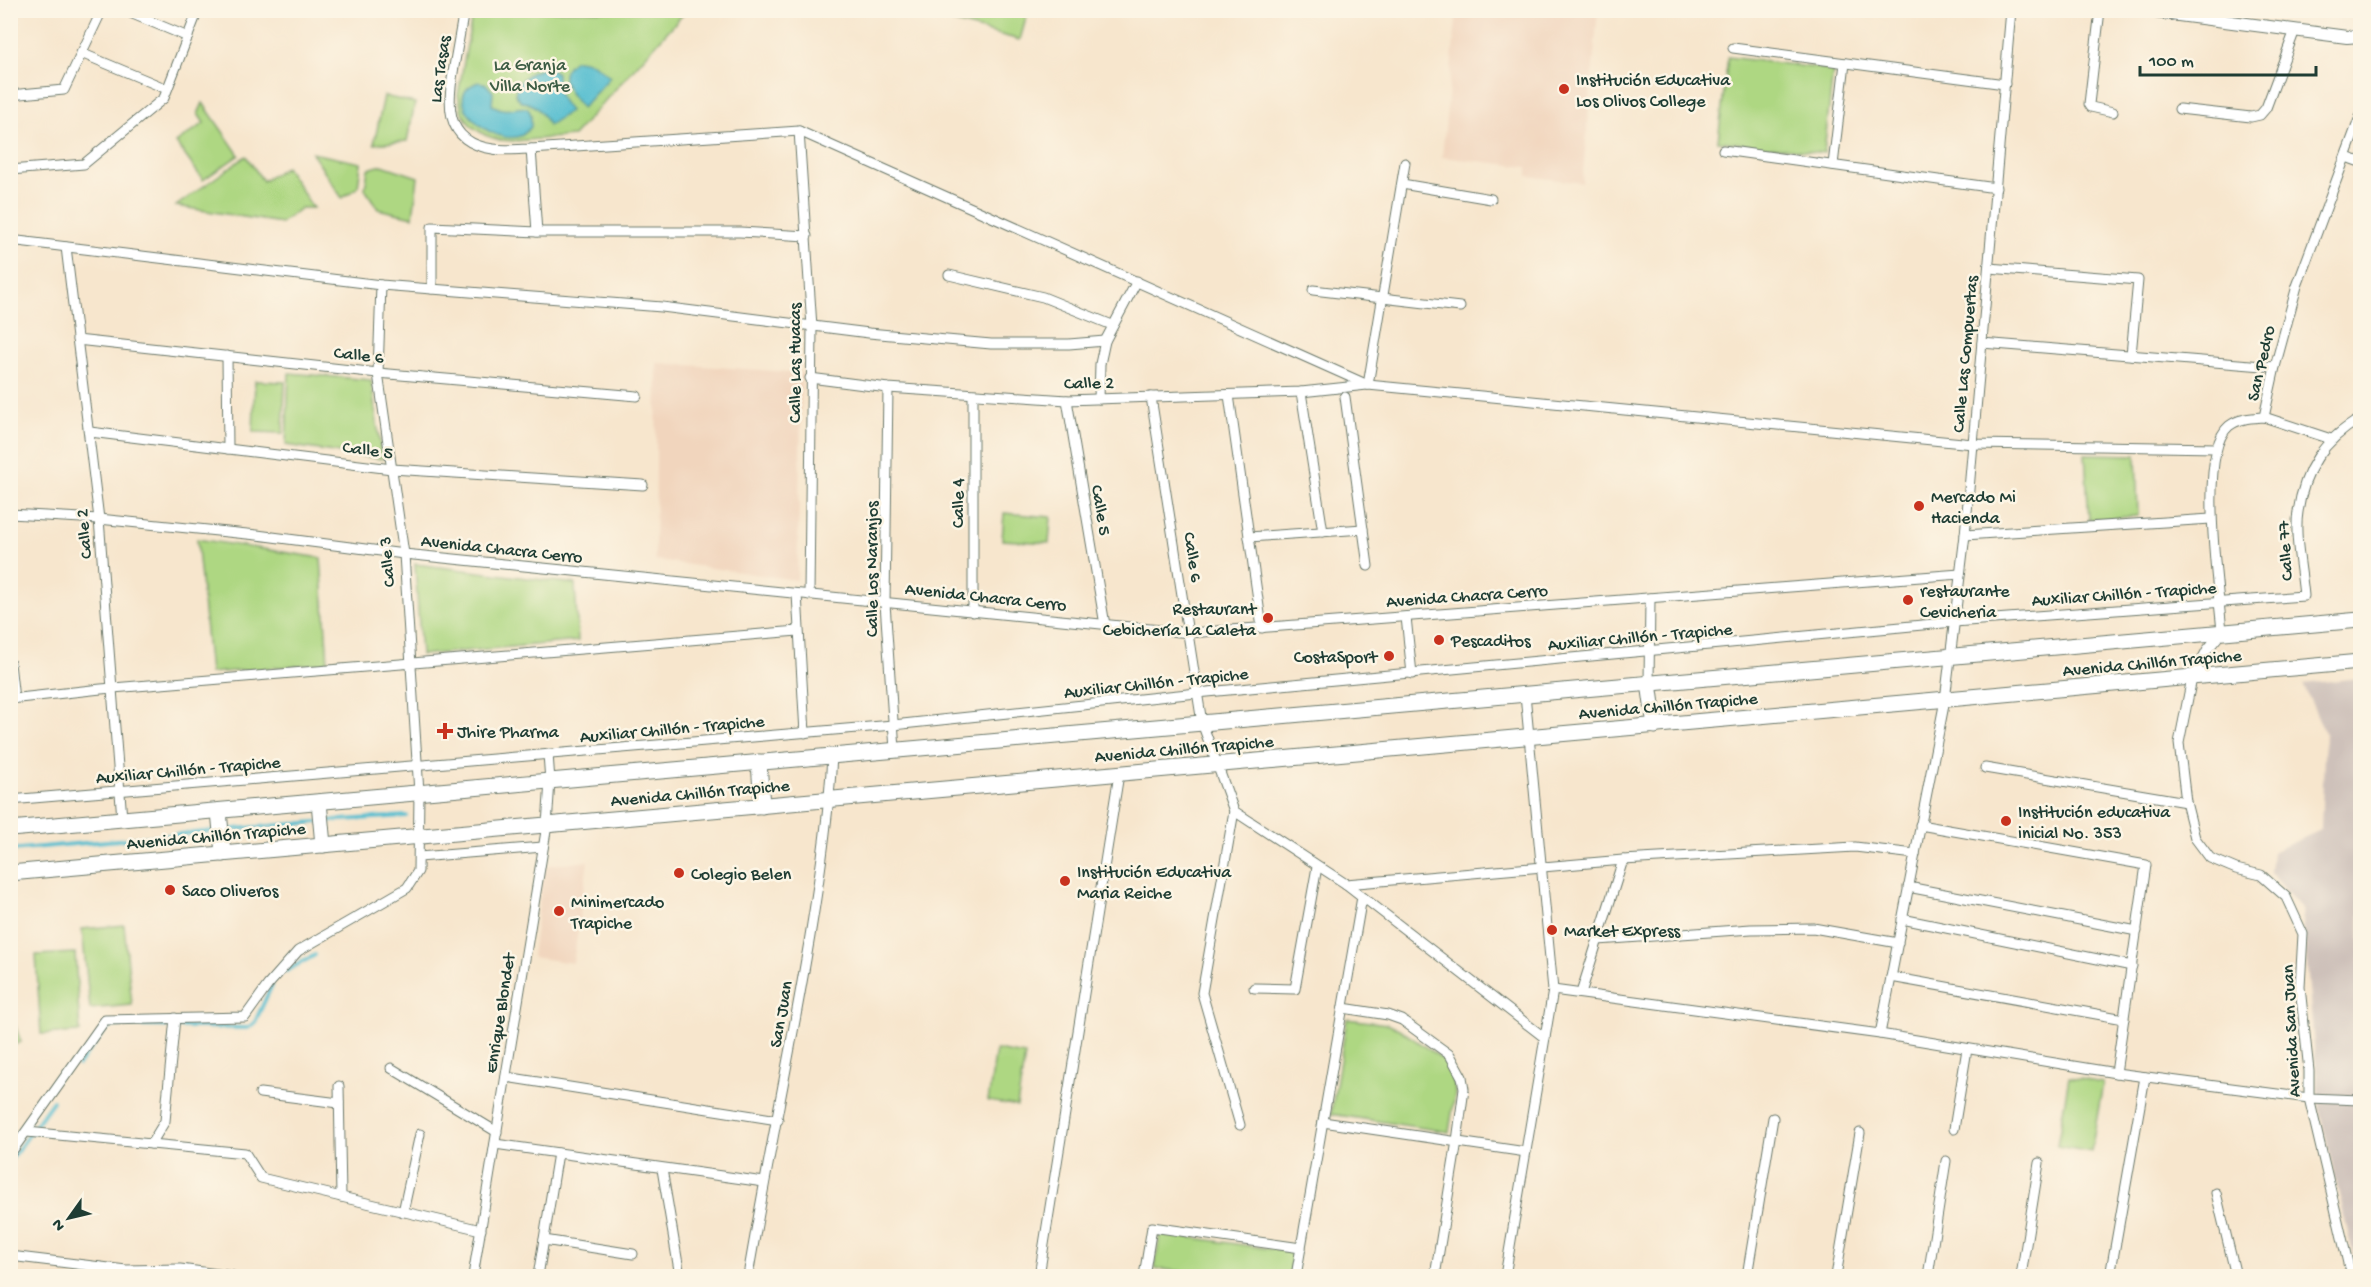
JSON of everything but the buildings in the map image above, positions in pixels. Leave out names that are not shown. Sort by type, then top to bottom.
[{"type":"main road","name":"Avenida Chillón Trapiche","points":[[10,829],[2361,620]]},
{"type":"main road","name":"Avenida Chillón Trapiche","points":[[10,873],[2361,662]]},
{"type":"main road","points":[[1649,683],[1655,726]]},
{"type":"main road","points":[[759,762],[762,806]]},
{"type":"main road","points":[[319,802],[323,845]]},
{"type":"main road","points":[[219,811],[223,854]]},
{"type":"street","points":[[10,95],[64,90],[102,10]]},
{"type":"street","points":[[123,10],[188,37]]},
{"type":"street","points":[[10,170],[84,164],[164,98],[198,10]]},
{"type":"street","name":"Las Tasas","points":[[464,10],[449,95],[450,113],[456,130],[469,142],[493,149],[531,149]]},
{"type":"street","name":"Calle Las Compuertas","points":[[1880,1034],[1945,700],[1965,535],[2011,10]]},
{"type":"street","points":[[2100,10],[2088,104],[2091,107],[2113,112]]},
{"type":"street","points":[[2140,10],[2347,37],[2361,36]]},
{"type":"street","points":[[2179,109],[2251,117],[2260,115],[2266,108],[2295,30]]},
{"type":"street","points":[[2347,37],[2361,42]]},
{"type":"street","points":[[1732,48],[2005,84]]},
{"type":"street","points":[[81,53],[167,89]]},
{"type":"street","points":[[1833,165],[1845,63]]},
{"type":"street","name":"San Pedro","points":[[2216,448],[2221,436],[2230,425],[2249,418],[2264,417],[2296,286],[2361,117]]},
{"type":"street","points":[[537,232],[531,149],[799,131],[1368,385],[1973,444],[2216,448],[2211,519],[2222,632]]},
{"type":"street","name":"Calle Las Huacas","points":[[799,131],[812,327],[809,595]]},
{"type":"street","points":[[1724,150],[1996,188]]},
{"type":"street","points":[[2346,157],[2361,162]]},
{"type":"street","points":[[1368,385],[1405,163]]},
{"type":"street","points":[[1402,184],[1491,199]]},
{"type":"street","points":[[432,289],[432,227],[537,232],[740,232],[807,236]]},
{"type":"street","points":[[10,240],[381,285],[662,307],[812,327],[991,344],[1069,344],[1105,341]]},
{"type":"street","name":"Calle 2","points":[[66,247],[99,519],[122,819]]},
{"type":"street","points":[[1989,268],[2138,280],[2131,355]]},
{"type":"street","points":[[949,275],[1043,297],[1112,325]]},
{"type":"street","points":[[1099,399],[1100,364],[1105,341],[1137,281]]},
{"type":"street","name":"Calle 3","points":[[175,1018],[245,1017],[268,985],[298,951],[407,888],[418,871],[419,793],[404,554],[378,373],[381,285]]},
{"type":"street","points":[[1313,290],[1460,307]]},
{"type":"street","name":"Calle 6","points":[[77,340],[378,373],[637,396]]},
{"type":"street","points":[[1982,343],[2275,367]]},
{"type":"street","points":[[227,356],[228,449]]},
{"type":"street","name":"Calle 2","points":[[810,378],[888,388],[1067,400],[1301,392],[1368,385]]},
{"type":"street","name":"Calle Los Naranjos","points":[[888,388],[885,603],[895,750]]},
{"type":"street","points":[[1301,392],[1323,532]]},
{"type":"street","points":[[1229,394],[1262,628]]},
{"type":"street","name":"Calle 4","points":[[973,395],[974,612]]},
{"type":"street","name":"Calle 6","points":[[1151,397],[1190,633],[1202,723],[1234,811]]},
{"type":"street","points":[[1346,397],[1368,566]]},
{"type":"street","name":"Calle 5","points":[[1067,400],[1106,625]]},
{"type":"street","points":[[2264,417],[2331,439]]},
{"type":"street","name":"Calle 77","points":[[2304,596],[2297,514],[2308,471],[2331,439],[2361,419]]},
{"type":"street","name":"Calle 5","points":[[90,432],[392,469],[643,485]]},
{"type":"street","name":"Avenida Chacra Cerro","points":[[10,514],[99,519],[257,535],[404,554],[1190,633],[1960,574]]},
{"type":"street","points":[[1965,535],[2211,519]]},
{"type":"street","points":[[1249,537],[1363,529]]},
{"type":"street","points":[[797,594],[805,733]]},
{"type":"street","name":"Auxiliar Chillón - Trapiche","points":[[10,800],[893,725],[1197,693],[1954,622],[2304,596]]},
{"type":"street","points":[[1649,683],[1650,598]]},
{"type":"street","points":[[1406,616],[1412,674]]},
{"type":"street","points":[[10,663],[12,699],[798,631]]},
{"type":"street","name":"Avenida San Juan","points":[[2222,632],[2207,650],[2192,678],[2179,743],[2186,802],[2195,838],[2210,858],[2236,869],[2261,875],[2286,897],[2303,934],[2300,987],[2309,1071],[2309,1098],[2350,1276]]},
{"type":"street","points":[[1505,1276],[1553,990],[1525,694]]},
{"type":"street","name":"Enrique Blondet","points":[[473,1276],[547,825],[550,781],[548,754]]},
{"type":"street","name":"San Juan","points":[[748,1276],[764,1182],[778,1120],[825,844],[830,799],[831,755]]},
{"type":"street","points":[[1985,768],[2186,802]]},
{"type":"street","points":[[1039,1276],[1119,774]]},
{"type":"street","points":[[1240,1125],[1202,993],[1234,811],[1346,885],[1545,1038]]},
{"type":"street","points":[[1920,825],[2146,865],[2116,1073]]},
{"type":"street","points":[[418,857],[543,847]]},
{"type":"street","points":[[1346,885],[1623,860],[1855,847],[1915,854]]},
{"type":"street","points":[[1581,993],[1623,860]]},
{"type":"street","points":[[1254,988],[1295,989],[1317,867]]},
{"type":"street","points":[[1908,887],[2137,931]]},
{"type":"street","points":[[1296,1276],[1362,897]]},
{"type":"street","points":[[1902,919],[2132,966]]},
{"type":"street","points":[[1598,940],[1751,929],[1813,928],[1898,943]]},
{"type":"street","points":[[1891,976],[2124,1019]]},
{"type":"street","points":[[1553,990],[1880,1034],[2145,1077],[2309,1098],[2361,1100]]},
{"type":"street","points":[[1343,1008],[1388,1015],[1402,1020],[1450,1055],[1462,1077],[1464,1089],[1457,1142],[1435,1276]]},
{"type":"street","points":[[10,1154],[105,1020],[175,1018],[165,1121],[151,1144]]},
{"type":"street","points":[[1954,1130],[1967,1049]]},
{"type":"street","points":[[391,1068],[497,1132]]},
{"type":"street","points":[[506,1077],[778,1120]]},
{"type":"street","points":[[2110,1276],[2145,1077]]},
{"type":"street","points":[[339,1086],[341,1197]]},
{"type":"street","points":[[260,1093],[339,1103]]},
{"type":"street","points":[[1747,1276],[1773,1118]]},
{"type":"street","points":[[1323,1122],[1526,1152]]},
{"type":"street","points":[[27,1132],[245,1153],[261,1178],[481,1230]]},
{"type":"street","points":[[1836,1276],[1860,1133]]},
{"type":"street","points":[[403,1212],[420,1134]]},
{"type":"street","points":[[495,1144],[764,1182]]},
{"type":"street","points":[[538,1276],[558,1154]]},
{"type":"street","points":[[1928,1276],[1946,1161]]},
{"type":"street","points":[[2021,1276],[2039,1163]]},
{"type":"street","points":[[662,1169],[680,1276]]},
{"type":"street","points":[[2216,1193],[2236,1276]]},
{"type":"street","points":[[1162,1276],[1144,1275],[1152,1227],[1300,1248]]},
{"type":"street","points":[[544,1240],[633,1254]]},
{"type":"street","points":[[10,1256],[126,1270],[233,1276]]},
{"type":"street","points":[[86,1276],[87,1265]]},
{"type":"shaded area","points":[[1457,11],[1598,11],[1582,183],[1528,176],[1528,167],[1442,157]]},
{"type":"shaded area","points":[[657,363],[802,373],[797,580],[655,560]]},
{"type":"shaded area","points":[[2360,678],[2360,1276],[2358,1276],[2320,1112],[2302,908],[2270,872],[2272,852],[2321,830],[2325,733],[2303,684]]},
{"type":"shaded area","name":"Minimercado Trapiche","points":[[588,861],[573,963],[532,957],[544,866]]},
{"type":"green space","points":[[939,10],[1028,11],[1020,40],[937,18]]},
{"type":"green space","name":"La Granja Villa Norte","points":[[473,11],[686,11],[573,136],[514,141],[499,140],[485,135],[471,126],[462,113],[458,95]]},
{"type":"green space","points":[[1728,57],[1833,70],[1824,153],[1718,141]]},
{"type":"green space","points":[[384,96],[415,103],[407,141],[374,144]]},
{"type":"green space","points":[[203,103],[239,155],[203,180],[176,143],[204,123],[198,114]]},
{"type":"green space","points":[[312,153],[361,163],[358,187],[342,198]]},
{"type":"green space","points":[[246,156],[263,181],[286,167],[313,208],[301,208],[281,223],[176,206]]},
{"type":"green space","points":[[382,165],[418,177],[413,217],[378,209],[365,189],[368,169]]},
{"type":"green space","points":[[289,373],[371,380],[382,459],[286,445]]},
{"type":"green space","points":[[255,381],[285,382],[283,433],[253,432]]},
{"type":"green space","points":[[2085,454],[2136,455],[2138,516],[2089,520]]},
{"type":"green space","points":[[1004,513],[1051,517],[1049,543],[1002,540]]},
{"type":"green space","points":[[197,539],[321,558],[328,663],[210,673]]},
{"type":"green space","points":[[415,564],[575,584],[578,641],[421,655]]},
{"type":"green space","points":[[124,925],[132,1005],[90,1009],[82,929]]},
{"type":"green space","points":[[75,953],[80,1032],[41,1034],[36,955]]},
{"type":"green space","points":[[11,1014],[21,1042],[10,1046]]},
{"type":"green space","points":[[1347,1019],[1387,1024],[1399,1029],[1444,1060],[1454,1080],[1455,1094],[1449,1132],[1331,1114]]},
{"type":"green space","points":[[996,1050],[1025,1055],[1017,1106],[988,1101]]},
{"type":"green space","points":[[2069,1077],[2103,1083],[2091,1152],[2057,1146]]},
{"type":"green space","points":[[1160,1233],[1293,1252],[1290,1276],[1211,1276],[1155,1268]]},
{"type":"water","points":[[575,60],[586,61],[610,77],[582,108],[568,90],[564,78],[568,66]]},
{"type":"water","points":[[549,68],[557,73],[558,93],[570,111],[549,125],[538,109],[531,104],[521,102],[515,94],[519,83],[527,75]]},
{"type":"water","points":[[479,82],[486,84],[493,92],[492,105],[508,110],[528,108],[531,115],[531,127],[521,135],[508,137],[495,134],[483,127],[465,108],[463,98],[467,89]]},
{"type":"waterway","points":[[325,821],[406,816]]},
{"type":"waterway","points":[[223,830],[317,822]]},
{"type":"waterway","points":[[10,850],[216,831]]},
{"type":"waterway","points":[[286,971],[315,955]]},
{"type":"waterway","points":[[78,1065],[105,1030],[115,1025],[248,1028],[255,1022],[272,985]]},
{"type":"waterway","points":[[10,1161],[53,1101]]},
{"type":"place","name":"Institución Educativa Los Olivos College","points":[[1564,89]]},
{"type":"place","name":"Mercado Mi Hacienda","points":[[1919,506]]},
{"type":"place","name":"restaurante Cevicheria","points":[[1908,600]]},
{"type":"place","name":"Restaurant Cebichería La Caleta","points":[[1268,618]]},
{"type":"place","name":"Pescaditos","points":[[1439,640]]},
{"type":"place","name":"CostaSport","points":[[1389,656]]},
{"type":"place","name":"Jhire Pharma","points":[[445,731]]},
{"type":"place","name":"Institución educativa inicial No. 353","points":[[2006,821]]},
{"type":"place","name":"Colegio Belen","points":[[679,873]]},
{"type":"place","name":"Institución Educativa Maria Reiche","points":[[1065,881]]},
{"type":"place","name":"Saco Oliveros","points":[[170,890]]},
{"type":"place","name":"Minimercado Trapiche","points":[[559,911]]},
{"type":"place","name":"Market Express","points":[[1552,930]]}]
